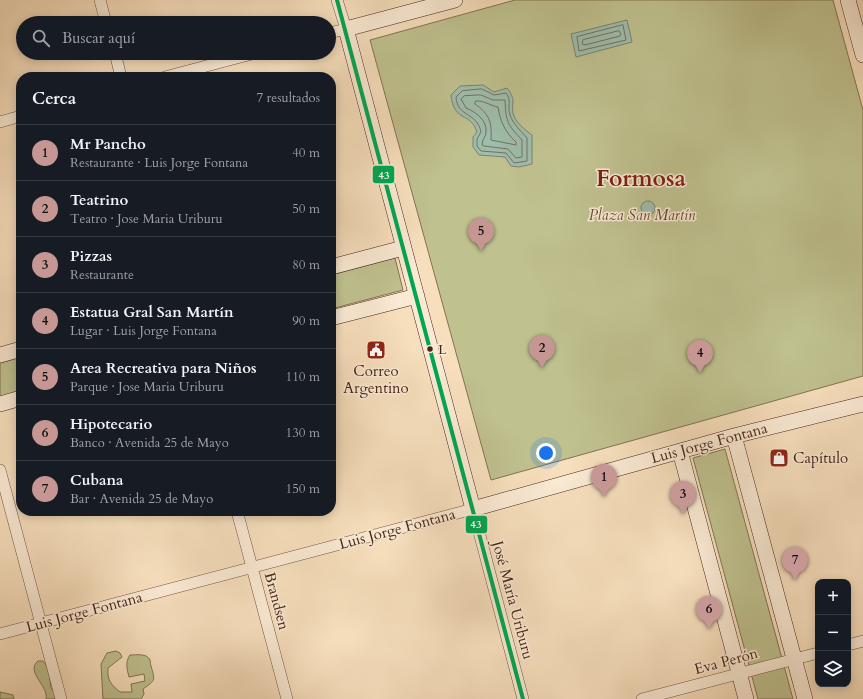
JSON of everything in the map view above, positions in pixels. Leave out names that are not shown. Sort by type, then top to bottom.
[{"type":"main road","points":[[455,0],[346,29],[473,509]]},
{"type":"main road","points":[[848,0],[863,55]]},
{"type":"main road","points":[[336,266],[403,248]]},
{"type":"main road","points":[[336,317],[417,296]]},
{"type":"main road","points":[[0,355],[16,350]]},
{"type":"main road","points":[[0,404],[16,399]]},
{"type":"main road","name":"Luis Jorge Fontana","points":[[473,509],[734,436],[863,404]]},
{"type":"main road","points":[[734,436],[805,699]]},
{"type":"main road","points":[[680,451],[746,699]]},
{"type":"street","points":[[100,0],[104,16]]},
{"type":"street","points":[[336,31],[346,29],[338,0]]},
{"type":"street","points":[[117,60],[120,72]]},
{"type":"street","points":[[184,72],[229,60]]},
{"type":"street","points":[[0,122],[16,117]]},
{"type":"street","points":[[0,470],[61,699]]},
{"type":"street","name":"Luis Jorge Fontana","points":[[0,634],[252,566],[473,509]]},
{"type":"street","name":"José María Uriburu","points":[[473,509],[523,699]]},
{"type":"street","name":"Brandsen","points":[[238,516],[287,699]]},
{"type":"street","points":[[851,644],[863,641]]},
{"type":"street","name":"Eva Perón","points":[[642,699],[815,654]]},
{"type":"green space","name":"Plaza San Martín","points":[[515,0],[833,0],[863,110],[863,376],[491,480],[370,40]]},
{"type":"green space","points":[[395,258],[403,290],[336,308],[336,274]]},
{"type":"green space","points":[[16,358],[16,392],[0,397],[0,363]]},
{"type":"green space","points":[[725,449],[793,699],[758,699],[693,458]]},
{"type":"green space","points":[[116,651],[120,653],[122,657],[108,668],[108,676],[114,687],[120,692],[132,692],[131,684],[145,681],[144,674],[129,677],[127,663],[130,655],[144,655],[149,658],[154,677],[150,684],[143,689],[144,694],[141,699],[103,699],[101,664],[107,653]]},
{"type":"green space","points":[[38,661],[43,661],[46,665],[49,673],[51,688],[59,699],[46,699],[44,689],[34,670]]},
{"type":"green space","points":[[0,692],[13,695],[14,699],[0,699]]},
{"type":"water","points":[[627,20],[632,42],[576,57],[571,34]]},
{"type":"water","points":[[483,85],[494,92],[507,88],[513,99],[513,113],[516,120],[532,135],[532,164],[519,167],[511,166],[505,157],[479,155],[473,147],[473,137],[477,132],[470,121],[455,110],[451,95],[460,86]]},
{"type":"water","points":[[645,201],[651,201],[655,205],[655,211],[651,215],[645,215],[641,211],[641,205]]},
{"type":"transit line","name":"43","points":[[337,0],[523,699]]},
{"type":"place","name":"Area Recreativa para Niños","points":[[481,251]]},
{"type":"place","name":"L","points":[[430,349]]},
{"type":"place","name":"Correo Argentino","points":[[376,350]]},
{"type":"place","name":"Teatrino","points":[[542,368]]},
{"type":"place","name":"Estatua Gral San Martín","points":[[700,373]]},
{"type":"place","name":"Capítulo","points":[[779,458]]},
{"type":"place","name":"Mr Pancho","points":[[604,497]]},
{"type":"place","name":"Pizzas","points":[[683,514]]},
{"type":"place","name":"Cubana","points":[[795,580]]},
{"type":"place","name":"Hipotecario","points":[[709,629]]},
{"type":"district","name":"Formosa","points":[[641,178]]}]
